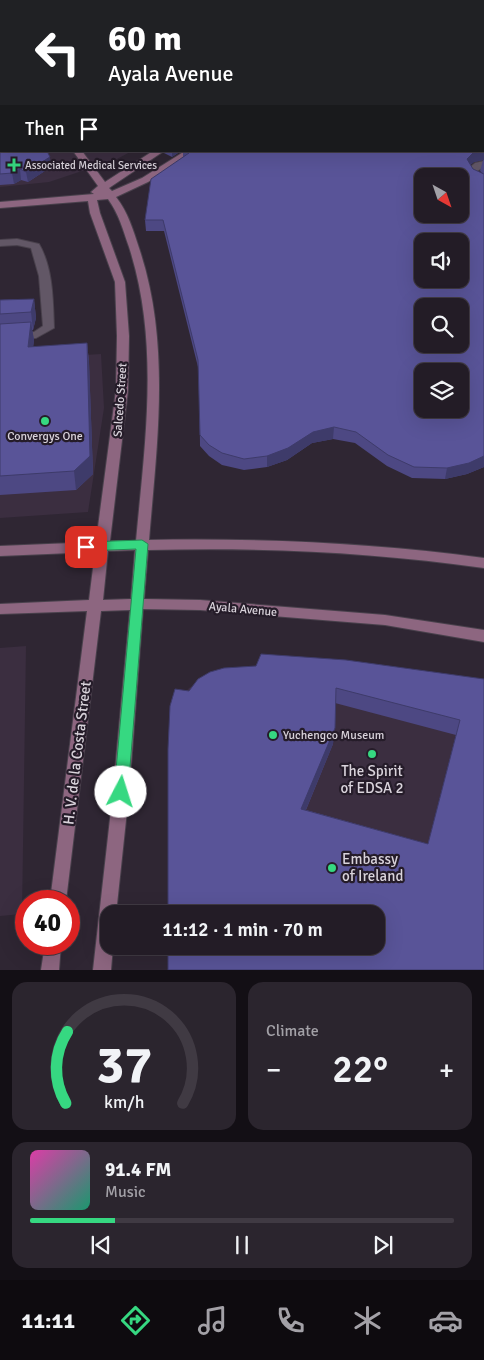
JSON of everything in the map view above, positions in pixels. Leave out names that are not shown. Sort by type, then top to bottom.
[{"type":"street","points":[[77,152],[125,220],[144,278],[153,339],[154,405],[121,792],[102,970]]},
{"type":"street","points":[[106,192],[159,152]]},
{"type":"street","points":[[0,205],[92,198],[145,180],[190,152]]},
{"type":"street","name":"Salcedo Street","points":[[92,198],[95,213],[120,282],[124,336],[121,404],[96,605]]},
{"type":"street","points":[[0,551],[142,544],[237,543],[374,550],[481,559]]},
{"type":"street","name":"Ayala Avenue","points":[[0,610],[136,604],[200,605],[385,620],[484,636]]},
{"type":"street","name":"H. V. de la Costa Street","points":[[59,890],[96,605]]},
{"type":"street","points":[[50,970],[52,955]]},
{"type":"lane","points":[[484,164],[478,165],[472,170],[476,177],[484,181]]},
{"type":"lane","points":[[0,243],[17,242],[35,246],[40,257],[48,299],[49,328],[36,335],[0,337]]},
{"type":"shaded area","points":[[0,152],[130,152],[115,160],[49,182],[0,187]]},
{"type":"shaded area","name":"Convergys One","points":[[101,354],[104,408],[88,512],[0,518],[0,360]]},
{"type":"shaded area","points":[[26,646],[22,890],[15,890],[15,915],[0,916],[0,648]]},
{"type":"shaded area","points":[[203,678],[484,695],[484,970],[170,970],[299,955],[385,955],[385,905],[367,905],[176,704],[189,688]]},
{"type":"building","points":[[0,152],[48,152],[50,157],[26,172],[20,169],[12,173],[0,174]]},
{"type":"building","points":[[186,152],[474,152],[467,159],[473,169],[484,174],[484,456],[469,463],[447,468],[414,467],[388,455],[356,432],[334,427],[313,432],[288,448],[267,456],[244,459],[222,453],[209,445],[200,435],[198,360],[163,220],[145,220],[151,179],[189,153]]},
{"type":"building","points":[[34,299],[31,312],[0,314],[0,300]]},
{"type":"building","name":"Convergys One","points":[[31,322],[28,347],[87,343],[90,456],[74,471],[0,476],[0,324]]},
{"type":"building","points":[[261,654],[346,660],[484,679],[484,970],[168,970],[168,955],[385,955],[385,905],[168,905],[168,749],[170,706],[175,689],[189,691],[198,679],[210,672],[224,668],[256,666]],"holes":[[[336,688],[460,720],[428,844],[301,809],[335,728]]]},
{"type":"place","name":"Associated Medical Services","points":[[14,165]]},
{"type":"place","name":"Convergys One","points":[[45,421]]},
{"type":"place","name":"Yuchengco Museum","points":[[273,735]]},
{"type":"place","name":"The Spirit of EDSA 2","points":[[372,754]]},
{"type":"place","name":"Embassy of Ireland","points":[[332,868]]},
{"type":"route","points":[[86,547],[142,544],[121,792]]}]
